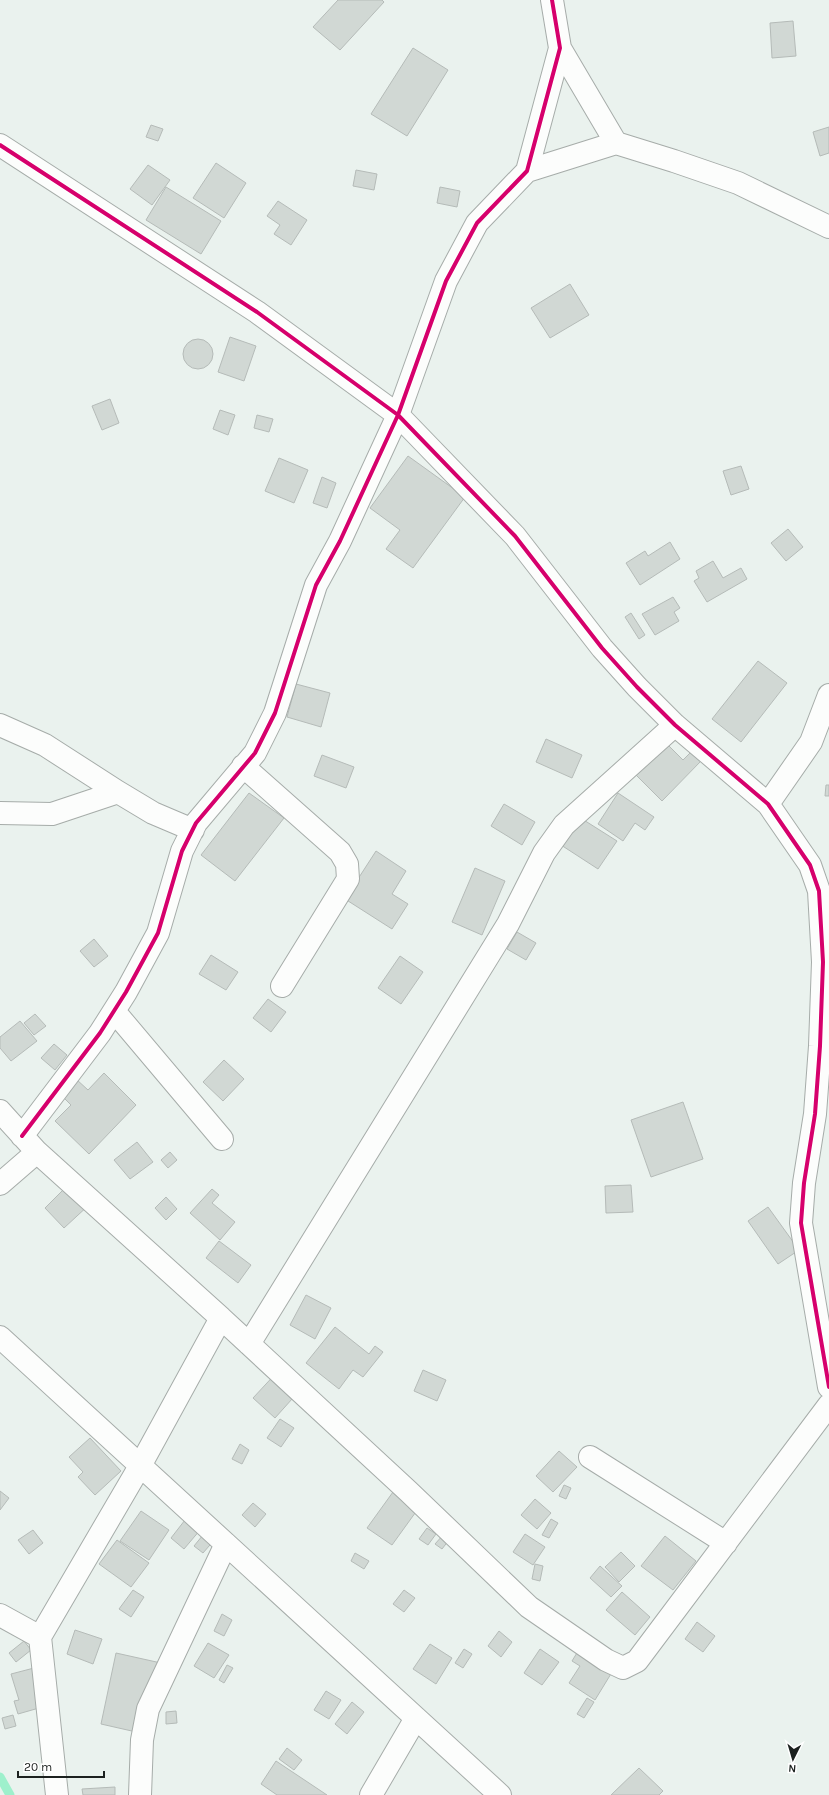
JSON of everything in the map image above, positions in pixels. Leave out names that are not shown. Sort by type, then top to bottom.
[{"type":"street","points":[[552,0],[560,48],[616,143]]},
{"type":"street","points":[[527,171],[560,48]]},
{"type":"street","points":[[22,1136],[100,1033],[126,992],[158,933],[182,851],[196,823],[255,752],[275,713],[316,584],[340,542],[398,416],[449,275],[477,223],[527,171],[616,143],[738,183],[829,227]]},
{"type":"street","points":[[0,145],[257,312],[398,416],[514,536],[602,648],[637,688],[675,725],[768,804],[810,865],[820,891],[824,1047],[804,1183],[801,1223],[829,1387]]},
{"type":"street","points":[[768,804],[810,742],[829,695]]},
{"type":"street","points":[[0,725],[45,745],[153,813],[193,830]]},
{"type":"street","points":[[249,1344],[508,924],[544,853],[564,825],[675,725]]},
{"type":"street","points":[[243,766],[340,852],[347,864],[348,879],[282,986]]},
{"type":"street","points":[[0,813],[52,814],[118,792]]},
{"type":"street","points":[[114,1011],[222,1140]]},
{"type":"street","points":[[0,1111],[37,1152],[221,1318],[408,1491],[529,1607],[606,1660],[623,1668],[637,1661],[829,1405]]},
{"type":"street","points":[[0,1184],[37,1152]]},
{"type":"street","points":[[57,1795],[40,1637],[140,1466],[221,1318]]},
{"type":"street","points":[[0,1336],[500,1795]]},
{"type":"street","points":[[590,1457],[726,1543]]},
{"type":"street","points":[[140,1795],[142,1740],[148,1709],[226,1544]]},
{"type":"street","points":[[0,1615],[40,1637]]},
{"type":"street","points":[[371,1795],[416,1718]]},
{"type":"building","points":[[338,0],[382,0],[384,2],[340,50],[313,27]]},
{"type":"building","points":[[793,21],[796,56],[772,58],[770,23]]},
{"type":"building","points":[[413,48],[448,70],[407,136],[371,114]]},
{"type":"building","points":[[151,125],[163,129],[158,141],[146,137]]},
{"type":"building","points":[[829,127],[829,153],[820,156],[813,132]]},
{"type":"building","points":[[216,163],[246,183],[224,218],[193,198]]},
{"type":"building","points":[[148,165],[170,180],[152,205],[130,189]]},
{"type":"building","points":[[356,170],[377,174],[374,190],[353,186]]},
{"type":"building","points":[[166,187],[221,221],[201,254],[146,220]]},
{"type":"building","points":[[440,187],[460,191],[457,207],[437,203]]},
{"type":"building","points":[[278,201],[307,220],[291,245],[274,234],[280,225],[267,216]]},
{"type":"building","points":[[570,284],[589,315],[550,338],[531,308]]},
{"type":"building","points":[[230,337],[256,346],[244,381],[218,372]]},
{"type":"building","points":[[198,339],[208,344],[213,354],[208,364],[198,369],[188,364],[183,354],[188,344]]},
{"type":"building","points":[[110,399],[119,423],[102,430],[92,406]]},
{"type":"building","points":[[220,410],[235,415],[228,435],[213,429]]},
{"type":"building","points":[[257,415],[273,419],[269,432],[254,428]]},
{"type":"building","points":[[408,456],[465,497],[413,568],[386,549],[400,530],[370,508]]},
{"type":"building","points":[[279,458],[308,470],[294,503],[265,491]]},
{"type":"building","points":[[741,466],[749,489],[731,495],[723,471]]},
{"type":"building","points":[[322,477],[336,483],[327,508],[313,503]]},
{"type":"building","points":[[788,529],[803,547],[786,561],[771,543]]},
{"type":"building","points":[[670,542],[680,559],[640,585],[626,563],[645,551],[648,556]]},
{"type":"building","points":[[713,561],[723,578],[741,568],[747,579],[707,602],[694,581],[699,578],[696,571]]},
{"type":"building","points":[[673,597],[680,608],[674,612],[679,621],[655,635],[642,614]]},
{"type":"building","points":[[631,613],[645,635],[639,639],[625,617]]},
{"type":"building","points":[[758,661],[787,683],[741,742],[712,719]]},
{"type":"building","points":[[296,684],[330,693],[321,727],[287,717]]},
{"type":"building","points":[[546,739],[582,755],[572,778],[536,762]]},
{"type":"building","points":[[666,743],[683,760],[691,752],[701,761],[662,801],[636,775]]},
{"type":"building","points":[[322,755],[354,767],[346,788],[314,776]]},
{"type":"building","points":[[826,785],[829,785],[829,796],[825,796]]},
{"type":"building","points":[[249,793],[284,818],[235,881],[201,855]]},
{"type":"building","points":[[618,793],[654,817],[645,830],[635,823],[623,841],[598,824]]},
{"type":"building","points":[[504,804],[535,822],[522,845],[491,826]]},
{"type":"building","points":[[579,817],[617,841],[598,869],[561,845]]},
{"type":"building","points":[[376,851],[406,871],[392,894],[408,904],[392,929],[345,899]]},
{"type":"building","points":[[475,868],[505,881],[482,935],[452,922]]},
{"type":"building","points":[[517,932],[536,943],[526,960],[507,949]]},
{"type":"building","points":[[94,939],[108,956],[94,967],[80,951]]},
{"type":"building","points":[[211,955],[238,972],[226,990],[199,974]]},
{"type":"building","points":[[400,956],[423,972],[401,1004],[378,988]]},
{"type":"building","points":[[268,999],[286,1012],[271,1032],[253,1018]]},
{"type":"building","points":[[35,1014],[46,1026],[34,1035],[24,1023]]},
{"type":"building","points":[[20,1021],[37,1041],[11,1061],[0,1048],[0,1037]]},
{"type":"building","points":[[54,1044],[67,1055],[55,1070],[41,1058]]},
{"type":"building","points":[[224,1060],[244,1079],[223,1101],[203,1082]]},
{"type":"building","points":[[104,1073],[136,1105],[89,1154],[55,1121],[71,1105],[61,1095],[76,1079],[88,1090]]},
{"type":"building","points":[[683,1102],[703,1159],[651,1177],[631,1120]]},
{"type":"building","points":[[137,1142],[153,1162],[130,1179],[114,1160]]},
{"type":"building","points":[[170,1152],[177,1160],[168,1168],[161,1160]]},
{"type":"building","points":[[70,1183],[90,1204],[64,1228],[45,1208]]},
{"type":"building","points":[[631,1185],[633,1212],[606,1213],[605,1186]]},
{"type":"building","points":[[212,1189],[219,1195],[212,1203],[235,1222],[220,1240],[190,1213]]},
{"type":"building","points":[[166,1197],[177,1209],[166,1220],[155,1208]]},
{"type":"building","points":[[768,1207],[799,1250],[778,1264],[748,1221]]},
{"type":"building","points":[[219,1241],[251,1265],[238,1283],[206,1258]]},
{"type":"building","points":[[306,1295],[331,1308],[315,1339],[290,1325]]},
{"type":"building","points":[[335,1327],[369,1354],[375,1346],[383,1352],[363,1377],[353,1370],[339,1389],[306,1363]]},
{"type":"building","points":[[279,1370],[301,1389],[275,1418],[253,1398]]},
{"type":"building","points":[[423,1370],[446,1380],[437,1401],[414,1391]]},
{"type":"building","points":[[280,1419],[294,1428],[281,1447],[267,1438]]},
{"type":"building","points":[[90,1438],[121,1471],[95,1495],[78,1477],[83,1472],[69,1457]]},
{"type":"building","points":[[240,1444],[249,1450],[242,1464],[232,1459]]},
{"type":"building","points":[[559,1451],[577,1467],[553,1492],[536,1476]]},
{"type":"building","points":[[564,1485],[571,1488],[566,1499],[559,1496]]},
{"type":"building","points":[[0,1491],[9,1498],[0,1510]]},
{"type":"building","points":[[393,1492],[418,1509],[392,1545],[367,1528]]},
{"type":"building","points":[[535,1499],[551,1513],[537,1529],[521,1515]]},
{"type":"building","points":[[253,1503],[266,1514],[255,1527],[242,1515]]},
{"type":"building","points":[[141,1511],[169,1530],[149,1560],[120,1541]]},
{"type":"building","points":[[192,1511],[206,1523],[184,1549],[171,1538]]},
{"type":"building","points":[[551,1519],[558,1523],[549,1538],[542,1535]]},
{"type":"building","points":[[427,1528],[436,1534],[428,1545],[419,1539]]},
{"type":"building","points":[[33,1530],[43,1543],[29,1554],[18,1540]]},
{"type":"building","points":[[207,1530],[216,1538],[203,1553],[194,1546]]},
{"type":"building","points":[[525,1534],[545,1547],[533,1565],[513,1552]]},
{"type":"building","points":[[443,1535],[449,1540],[442,1549],[435,1544]]},
{"type":"building","points":[[665,1536],[696,1561],[673,1590],[641,1566]]},
{"type":"building","points":[[117,1540],[149,1563],[131,1587],[99,1564]]},
{"type":"building","points":[[621,1552],[635,1566],[619,1582],[605,1567]]},
{"type":"building","points":[[355,1553],[369,1561],[364,1569],[351,1561]]},
{"type":"building","points":[[535,1564],[543,1566],[540,1581],[532,1579]]},
{"type":"building","points":[[600,1566],[622,1586],[611,1597],[590,1578]]},
{"type":"building","points":[[133,1590],[144,1597],[131,1617],[119,1609]]},
{"type":"building","points":[[404,1590],[415,1598],[404,1612],[393,1604]]},
{"type":"building","points":[[622,1592],[650,1617],[635,1635],[606,1610]]},
{"type":"building","points":[[222,1614],[232,1620],[224,1636],[214,1631]]},
{"type":"building","points":[[697,1622],[715,1636],[703,1652],[685,1639]]},
{"type":"building","points":[[75,1630],[102,1639],[93,1664],[67,1654]]},
{"type":"building","points":[[499,1631],[512,1642],[501,1657],[488,1646]]},
{"type":"building","points":[[24,1641],[31,1650],[16,1662],[9,1653]]},
{"type":"building","points":[[208,1643],[229,1655],[214,1678],[194,1666]]},
{"type":"building","points":[[583,1643],[617,1664],[595,1700],[569,1683],[580,1666],[572,1661]]},
{"type":"building","points":[[430,1644],[452,1658],[436,1684],[413,1669]]},
{"type":"building","points":[[464,1649],[472,1654],[463,1668],[455,1663]]},
{"type":"building","points":[[540,1649],[559,1662],[542,1685],[524,1673]]},
{"type":"building","points":[[116,1653],[161,1663],[145,1734],[101,1724]]},
{"type":"building","points":[[227,1665],[233,1668],[224,1683],[219,1680]]},
{"type":"building","points":[[34,1668],[46,1706],[18,1714],[14,1701],[19,1700],[11,1674]]},
{"type":"building","points":[[326,1691],[341,1700],[329,1719],[314,1710]]},
{"type":"building","points":[[587,1698],[594,1702],[584,1718],[577,1714]]},
{"type":"building","points":[[352,1702],[364,1712],[347,1734],[335,1724]]},
{"type":"building","points":[[176,1711],[177,1723],[166,1724],[166,1712]]},
{"type":"building","points":[[13,1715],[16,1726],[5,1729],[2,1718]]},
{"type":"building","points":[[287,1748],[302,1760],[294,1770],[279,1759]]},
{"type":"building","points":[[276,1761],[327,1795],[277,1795],[261,1784]]},
{"type":"building","points":[[639,1768],[663,1791],[659,1795],[611,1795]]},
{"type":"building","points":[[115,1787],[115,1795],[83,1795],[82,1789]]},
{"type":"waterway","points":[[0,1777],[10,1795]]},
{"type":"cycle path","points":[[22,1136],[100,1033],[126,992],[158,933],[182,851],[196,823],[255,753],[275,713],[316,585],[340,541],[398,415],[446,281],[477,223],[527,171],[560,48],[552,0]]},
{"type":"cycle path","points":[[0,145],[257,312],[398,415],[515,536],[602,648],[637,687],[675,725],[768,804],[810,865],[819,891],[823,962],[820,1046],[815,1114],[804,1183],[801,1223],[829,1387]]}]
